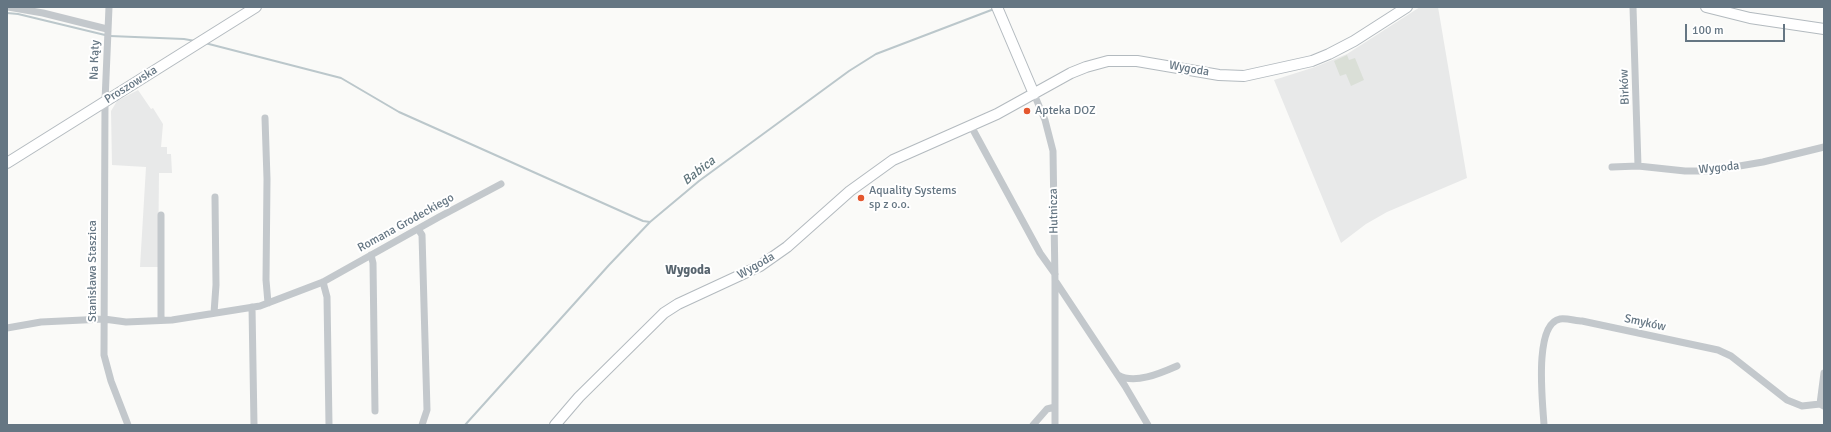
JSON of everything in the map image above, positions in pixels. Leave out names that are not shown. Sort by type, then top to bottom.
[{"type":"street","points":[[8,7],[43,13],[107,33]]},
{"type":"street","name":"Na Kąty","points":[[106,114],[105,101],[109,7]]},
{"type":"street","name":"Proszowska","points":[[7,162],[256,7]]},
{"type":"street","name":"Hutnicza","points":[[997,7],[1045,120],[1053,151],[1055,425]]},
{"type":"street","name":"Wygoda","points":[[555,425],[579,396],[664,313],[678,304],[760,266],[787,247],[850,191],[893,160],[971,126],[1034,94],[1071,73],[1108,61],[1137,60],[1218,74],[1244,76],[1312,61],[1345,47],[1407,7]]},
{"type":"street","name":"Birków","points":[[1633,7],[1638,166]]},
{"type":"street","points":[[1706,7],[1750,18],[1824,29]]},
{"type":"street","name":"Stanisława Staszica","points":[[106,114],[104,355],[111,382],[128,425]]},
{"type":"street","points":[[265,118],[267,179],[266,280],[268,303]]},
{"type":"street","points":[[971,126],[1036,247],[1055,274]]},
{"type":"street","name":"Wygoda","points":[[1612,167],[1638,166],[1685,171],[1710,171],[1763,162],[1824,147]]},
{"type":"street","name":"Romana Grodeckiego","points":[[7,328],[41,322],[104,319],[126,322],[161,320],[214,314],[268,303],[323,282],[418,228],[501,184]]},
{"type":"street","points":[[214,314],[216,285],[215,197]]},
{"type":"street","points":[[161,214],[161,320]]},
{"type":"street","points":[[418,228],[422,235],[427,410],[422,425]]},
{"type":"street","points":[[371,255],[373,263],[375,411]]},
{"type":"street","points":[[323,282],[327,297],[329,425]]},
{"type":"street","points":[[1055,282],[1117,375],[1148,425]]},
{"type":"street","points":[[252,307],[254,425]]},
{"type":"street","name":"Smyków","points":[[1544,425],[1540,366],[1543,344],[1554,322],[1560,319],[1582,322],[1718,350],[1731,356],[1787,400],[1802,406],[1822,405],[1824,373]]},
{"type":"street","points":[[1117,375],[1123,379],[1155,376],[1178,366]]},
{"type":"street","points":[[1033,425],[1047,409],[1055,407]]},
{"type":"shaded area","points":[[1420,7],[1438,7],[1467,178],[1387,212],[1366,224],[1341,243],[1274,80],[1315,67],[1347,54]]},
{"type":"shaded area","points":[[1347,55],[1349,60],[1355,58],[1364,80],[1351,86],[1346,74],[1340,76],[1334,61]]},
{"type":"shaded area","points":[[138,90],[151,109],[153,108],[163,124],[161,147],[167,147],[167,154],[171,154],[172,173],[159,173],[158,267],[140,267],[146,167],[112,165],[111,111],[117,101]]},
{"type":"waterway","name":"Babica","points":[[465,425],[609,265],[650,222],[699,181],[849,71],[876,54],[994,9]]},
{"type":"waterway","points":[[7,13],[18,14],[105,35]]},
{"type":"waterway","points":[[110,36],[184,39],[195,41]]},
{"type":"waterway","points":[[205,43],[341,78],[399,112],[643,221],[650,222]]},
{"type":"place","name":"Apteka DOZ","points":[[1027,111]]},
{"type":"place","name":"Aquality Systems sp z o.o.","points":[[861,198]]},
{"type":"district","name":"Wygoda","points":[[688,271]]}]
